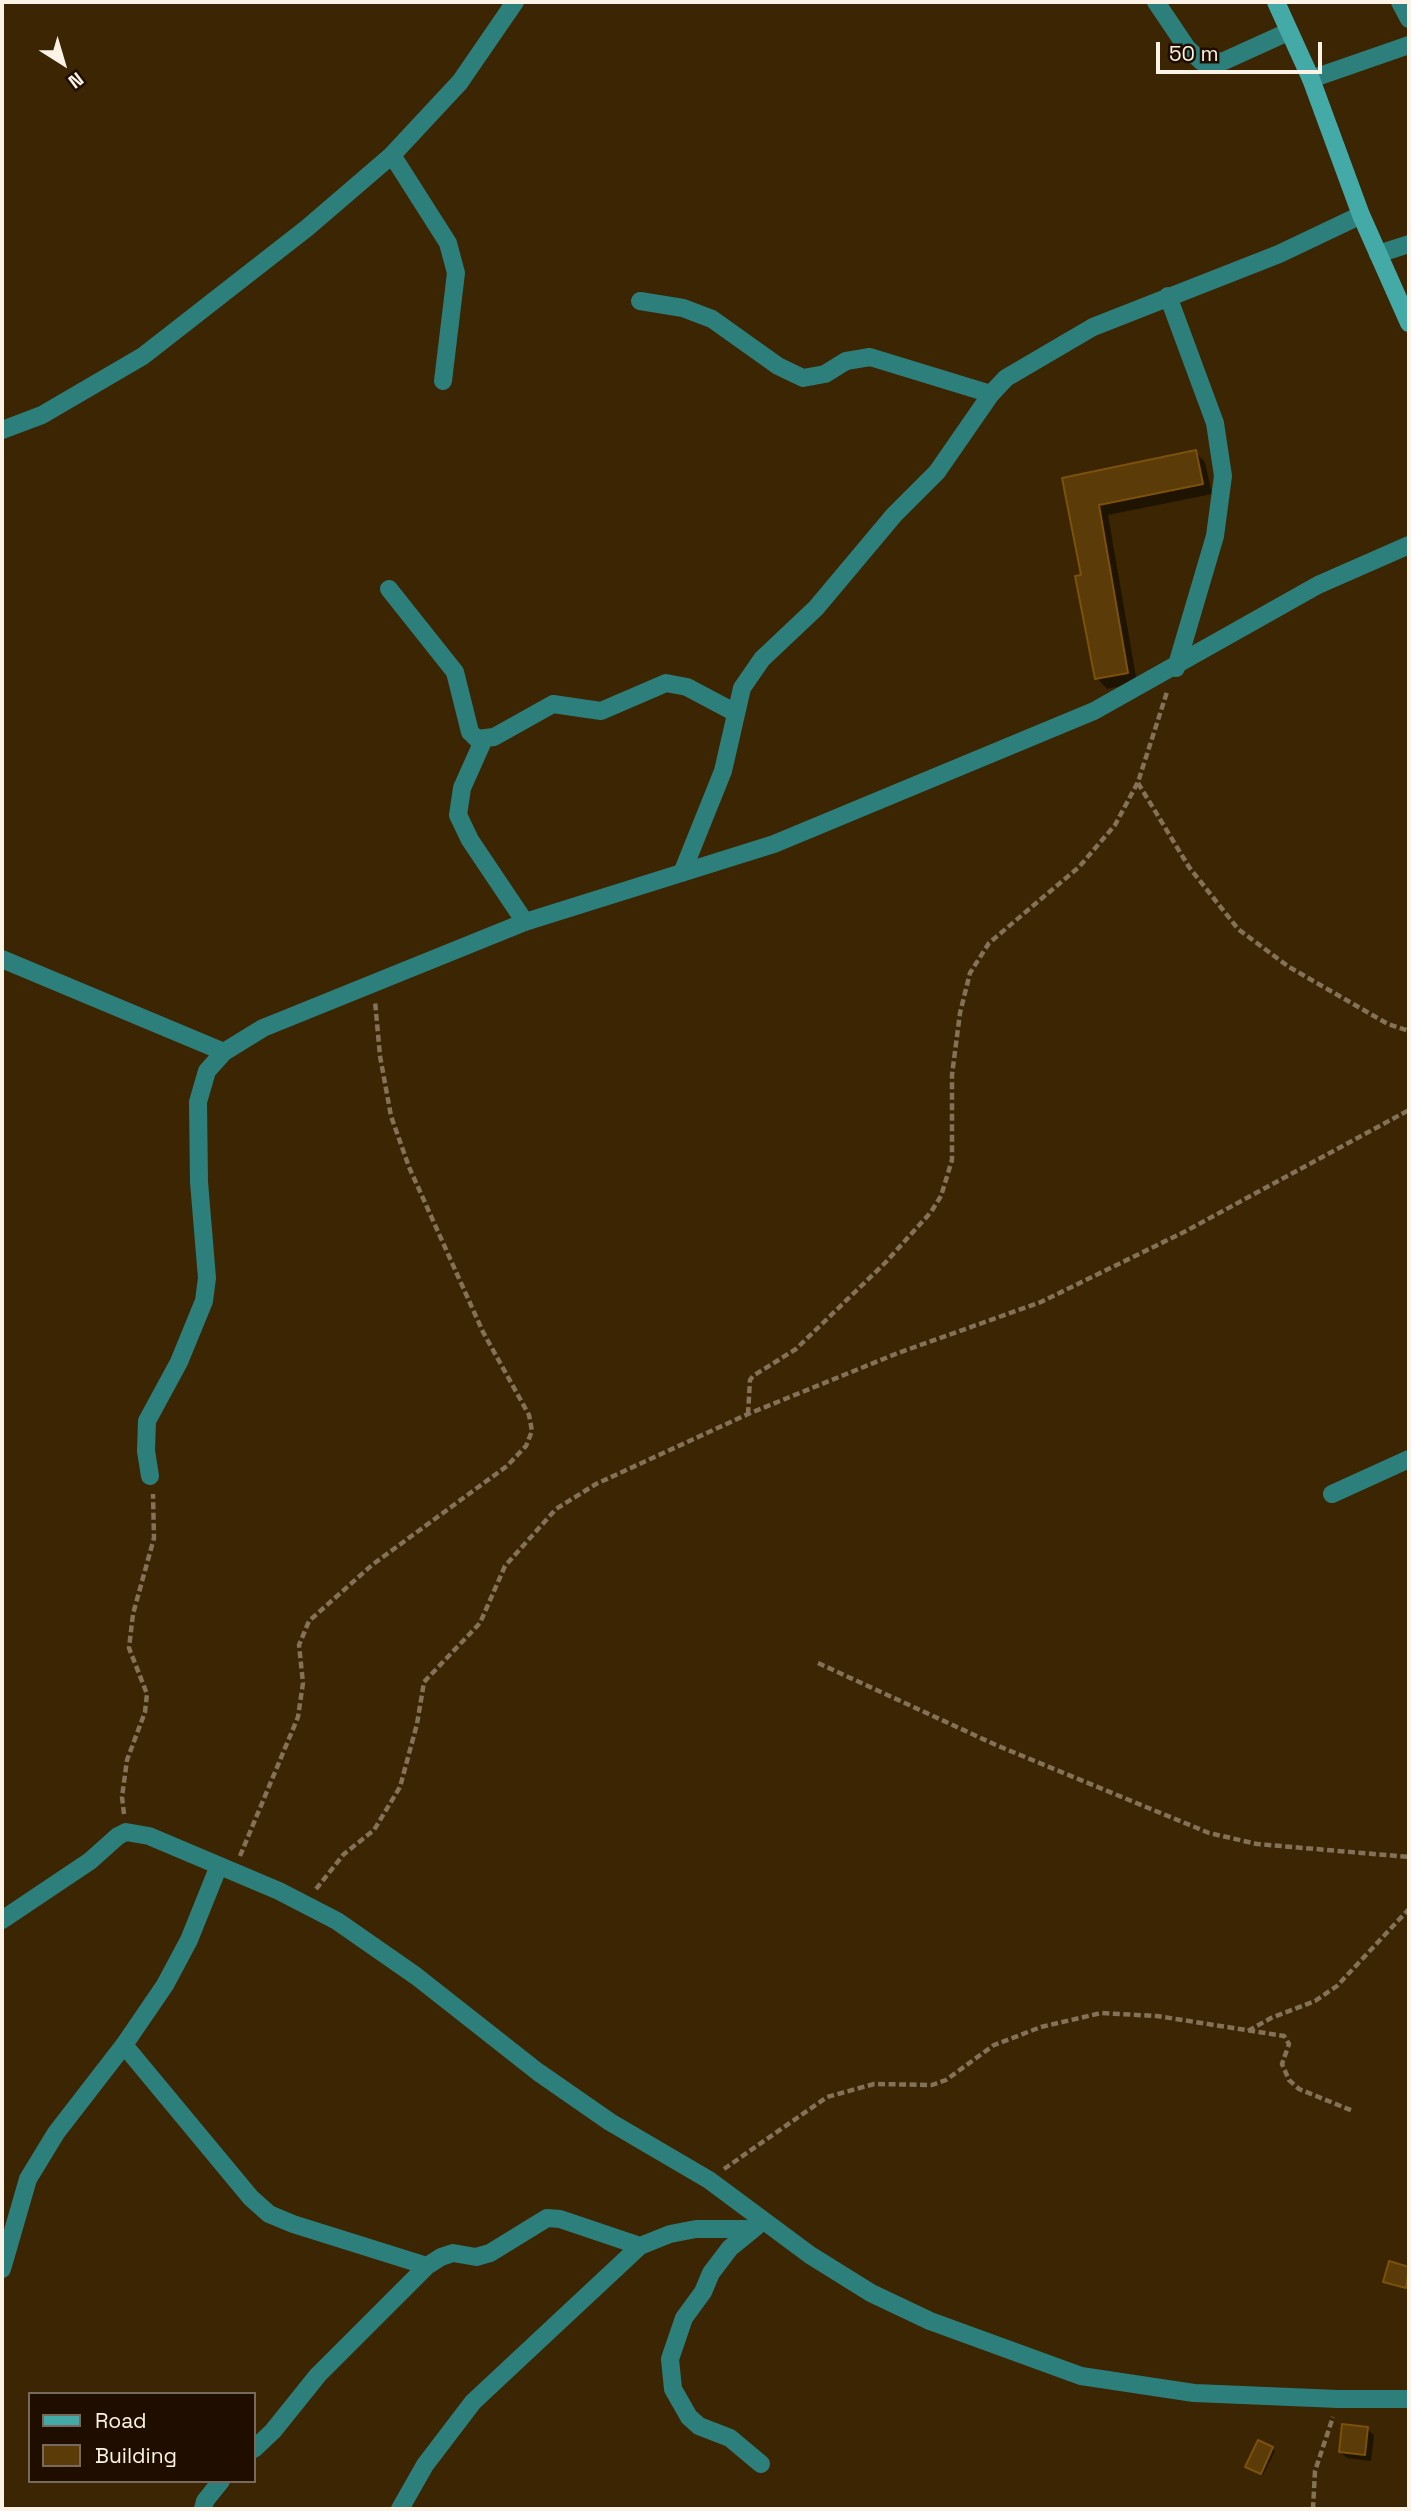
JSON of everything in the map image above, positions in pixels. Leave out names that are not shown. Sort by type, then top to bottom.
[{"type":"main road","points":[[1276,2],[1311,79],[1361,215],[1409,323]]},
{"type":"street","points":[[2,430],[42,415],[143,356],[307,228],[392,155],[460,82],[515,2]]},
{"type":"street","points":[[1156,2],[1186,48],[1202,62],[1224,61],[1289,32]]},
{"type":"street","points":[[1400,2],[1409,19]]},
{"type":"street","points":[[1311,79],[1409,45]]},
{"type":"street","points":[[392,155],[448,243],[456,273],[443,381]]},
{"type":"street","points":[[682,873],[723,771],[734,712],[742,688],[762,659],[816,608],[894,515],[937,472],[991,394],[1006,379],[1072,339],[1168,296],[1279,254],[1361,215]]},
{"type":"street","points":[[1378,254],[1409,244]]},
{"type":"street","points":[[1168,296],[1215,423],[1223,476],[1215,536],[1176,668]]},
{"type":"street","points":[[640,301],[682,308],[712,319],[778,366],[803,378],[825,374],[846,361],[870,357],[991,394]]},
{"type":"street","points":[[150,1476],[146,1451],[147,1421],[179,1362],[204,1301],[207,1278],[199,1182],[198,1102],[207,1071],[224,1052],[263,1028],[525,922],[774,844],[1094,711],[1176,668],[1318,586],[1409,545]]},
{"type":"street","points":[[389,589],[455,672],[470,732],[483,741]]},
{"type":"street","points":[[525,922],[470,840],[458,815],[462,788],[483,741],[544,707],[561,704],[585,711],[601,711],[666,682],[687,687],[734,712]]},
{"type":"street","points":[[2,959],[224,1052]]},
{"type":"street","points":[[1332,1494],[1409,1459]]},
{"type":"street","points":[[2,1920],[126,1832],[149,1836],[308,1905],[358,1934],[548,2080],[610,2122],[709,2180],[757,2225],[895,2304],[990,2344],[1081,2376],[1194,2393],[1409,2399]]},
{"type":"street","points":[[2,2269],[28,2179],[56,2133],[124,2045],[165,1985],[226,1871]]},
{"type":"street","points":[[124,2045],[251,2198],[269,2214],[427,2266]]},
{"type":"street","points":[[256,2447],[273,2431],[318,2375],[427,2266],[453,2253],[476,2257],[490,2253],[547,2218],[561,2219],[640,2246]]},
{"type":"street","points":[[400,2509],[425,2465],[474,2402],[640,2246],[670,2234],[695,2229],[757,2225]]},
{"type":"street","points":[[757,2225],[730,2248],[711,2273],[703,2292],[684,2318],[670,2359],[673,2389],[689,2417],[699,2426],[730,2438],[761,2464]]},
{"type":"street","points":[[203,2509],[205,2501],[218,2483]]},
{"type":"path","points":[[748,1414],[750,1380],[753,1376],[796,1349],[885,1263],[931,1212],[949,1177],[952,1160],[952,1075],[960,1013],[977,957],[989,943],[1100,846],[1130,802],[1176,668]]},
{"type":"path","points":[[1138,782],[1189,867],[1238,929],[1289,967],[1388,1024],[1409,1031]]},
{"type":"path","points":[[226,1871],[298,1717],[303,1683],[299,1645],[309,1621],[372,1565],[507,1466],[526,1446],[532,1430],[528,1415],[483,1332],[409,1167],[390,1116],[380,1056],[373,983]]},
{"type":"path","points":[[308,1905],[333,1866],[374,1830],[400,1787],[414,1736],[424,1682],[480,1623],[505,1566],[556,1509],[596,1483],[748,1414],[898,1353],[1041,1302],[1186,1231],[1409,1110]]},
{"type":"path","points":[[126,1832],[122,1797],[124,1778],[134,1734],[145,1712],[147,1694],[130,1648],[134,1614],[154,1538],[156,1514],[150,1476]]},
{"type":"path","points":[[818,1664],[996,1745],[1209,1833],[1257,1844],[1409,1857]]},
{"type":"path","points":[[1246,2032],[1271,2018],[1315,2001],[1337,1986],[1409,1909]]},
{"type":"path","points":[[709,2180],[827,2097],[874,2084],[933,2085],[946,2080],[994,2045],[1041,2027],[1101,2013],[1131,2014],[1284,2036],[1289,2044],[1282,2064],[1289,2080],[1300,2089],[1353,2111]]},
{"type":"path","points":[[1313,2509],[1315,2471],[1338,2399]]},
{"type":"building","points":[[1196,450],[1203,484],[1099,505],[1128,673],[1095,679],[1075,576],[1081,575],[1062,478]]},
{"type":"building","points":[[1389,2261],[1409,2267],[1406,2288],[1383,2282]]},
{"type":"building","points":[[1342,2424],[1368,2427],[1365,2455],[1339,2452]]},
{"type":"building","points":[[1258,2440],[1273,2447],[1261,2474],[1245,2467]]}]
